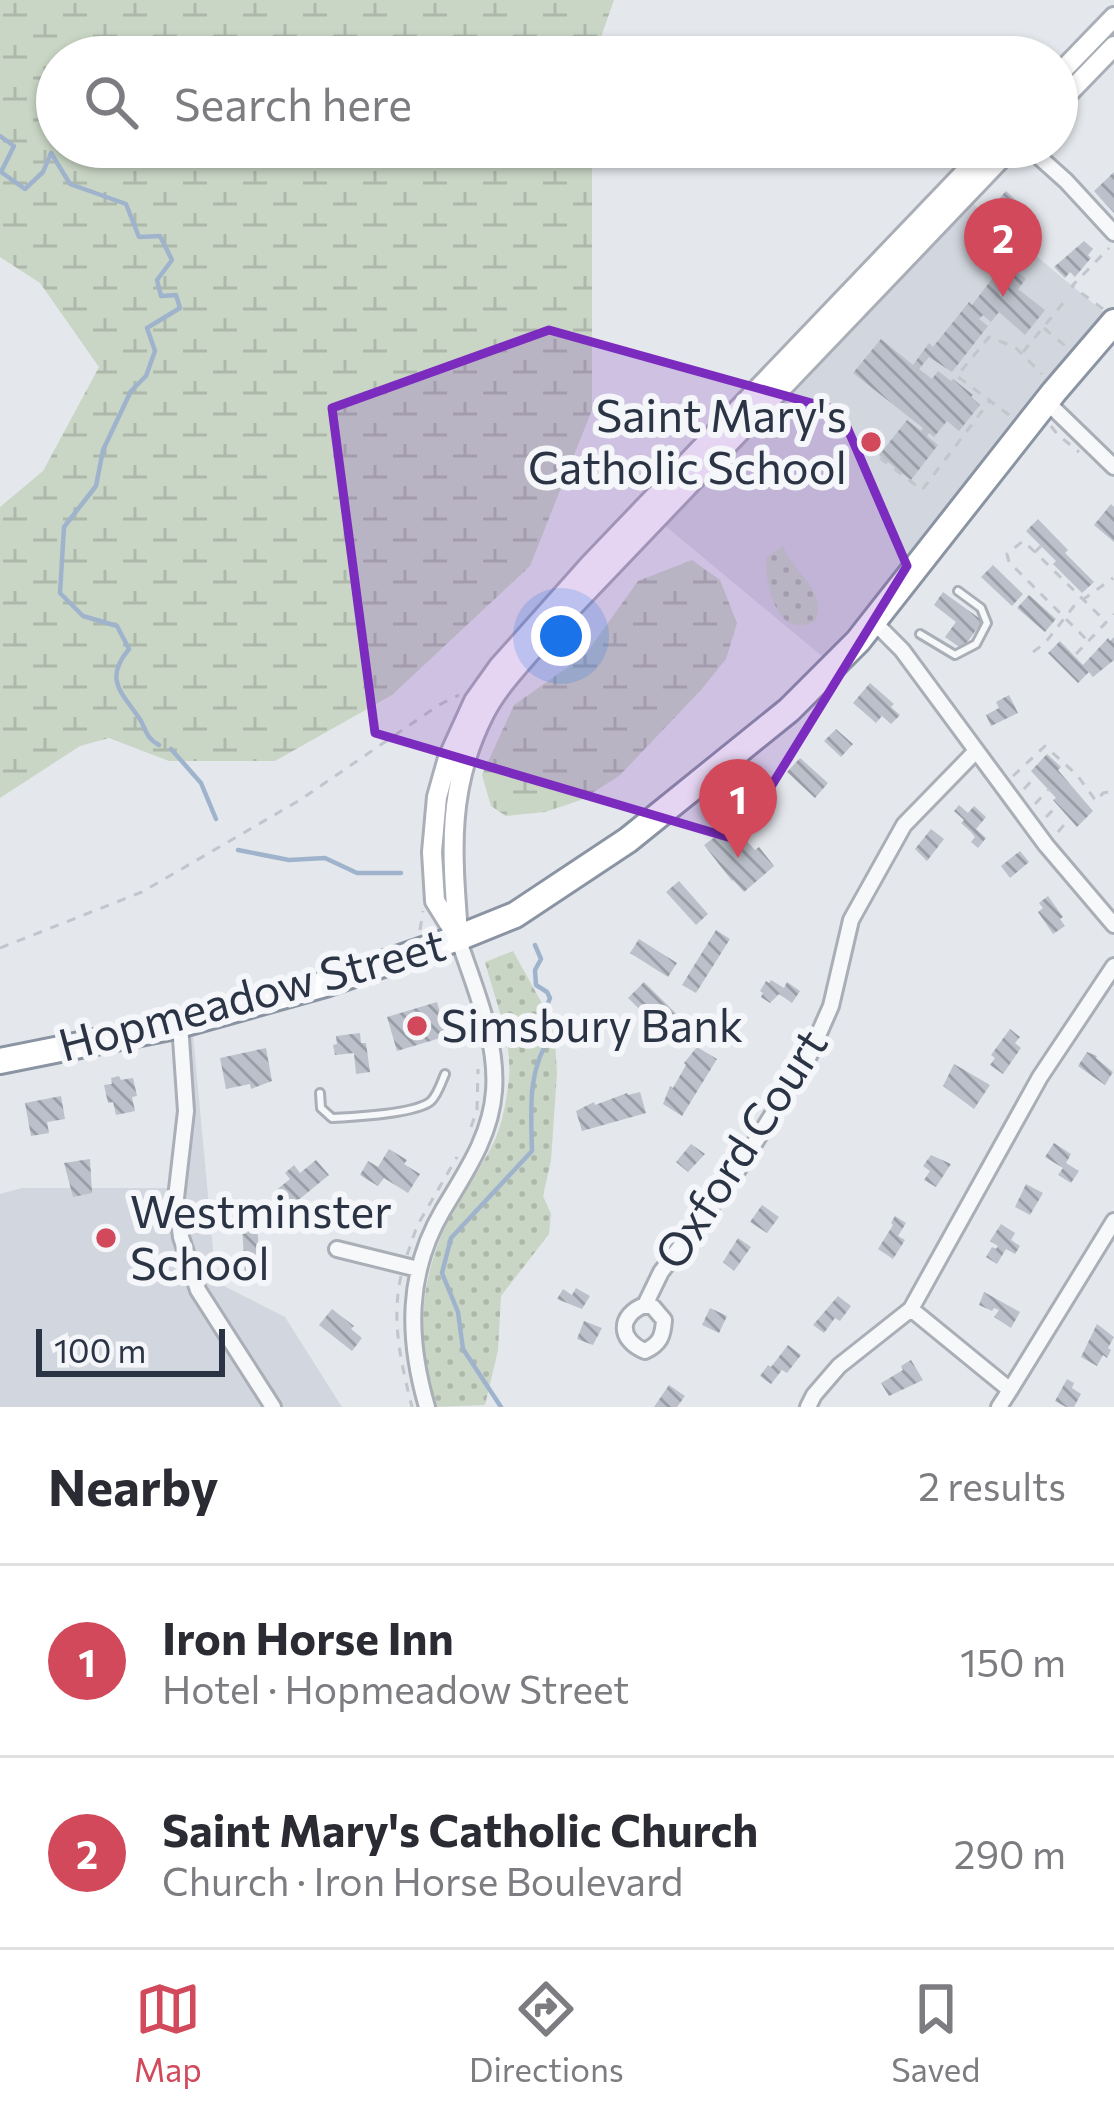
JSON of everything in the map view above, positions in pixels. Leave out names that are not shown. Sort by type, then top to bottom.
[{"type":"highway","name":"Hopmeadow Street","points":[[0,1061],[180,1024],[325,984],[458,938],[515,915],[628,840],[789,710],[836,664],[1109,316]]},
{"type":"street","points":[[1078,54],[1114,17]]},
{"type":"street","points":[[1078,83],[1114,46]]},
{"type":"street","points":[[458,938],[435,902],[432,852],[437,797],[448,758],[474,701],[590,564],[969,168]]},
{"type":"street","points":[[427,1407],[412,1323],[418,1269],[425,1245],[485,1135],[494,1091],[490,1040],[458,938],[454,817],[470,746],[487,709],[541,640],[992,168]]},
{"type":"street","points":[[1051,168],[1114,238]]},
{"type":"street","points":[[1047,390],[1114,466]]},
{"type":"street","points":[[874,621],[902,650],[1046,845],[1114,925]]},
{"type":"street","name":"Oxford Court","points":[[645,1304],[661,1272],[734,1176],[809,1056],[831,1006],[851,920],[904,825],[976,751]]},
{"type":"street","points":[[808,1407],[839,1366],[911,1310],[1040,1077],[1114,966]]},
{"type":"street","points":[[180,1024],[186,1111],[176,1198],[181,1237],[198,1290],[273,1407]]},
{"type":"street","points":[[999,1407],[1114,1221]]},
{"type":"street","points":[[337,1249],[418,1269]]},
{"type":"street","points":[[911,1310],[1010,1390]]},
{"type":"lane","points":[[920,634],[955,655],[976,644],[987,623],[981,608],[958,591]]},
{"type":"lane","points":[[320,1093],[321,1108],[332,1118],[388,1113],[427,1105],[445,1074]]},
{"type":"path","points":[[1109,316],[1072,286],[1114,238]]},
{"type":"path","points":[[1022,353],[1064,302]]},
{"type":"path","points":[[1043,328],[1070,350]]},
{"type":"path","points":[[1015,420],[957,376],[989,337],[1022,353],[1047,390]]},
{"type":"path","points":[[880,458],[922,490],[1001,395]]},
{"type":"path","points":[[1088,640],[1009,562],[1007,554],[1023,541],[1106,622]]},
{"type":"path","points":[[1035,552],[1041,546]]},
{"type":"path","points":[[1033,652],[1082,599],[1113,578]]},
{"type":"path","points":[[1076,654],[1114,614]]},
{"type":"path","points":[[1096,632],[1105,640]]},
{"type":"path","points":[[1081,649],[1089,657]]},
{"type":"path","points":[[0,948],[142,892],[300,800],[439,704],[450,715]]},
{"type":"path","points":[[1013,776],[1046,746],[1096,801],[1114,791]]},
{"type":"path","points":[[1024,789],[1036,776]]},
{"type":"path","points":[[1035,804],[1048,790]]},
{"type":"path","points":[[1046,817],[1058,805]]},
{"type":"path","points":[[1058,832],[1069,819]]},
{"type":"highlighted area","points":[[549,330],[840,411],[907,566],[738,840],[375,733],[332,408]]},
{"type":"shaded area","name":"Saint Mary's Catholic School","points":[[971,202],[1106,314],[902,568],[823,657],[663,524]]},
{"type":"shaded area","name":"Westminster School","points":[[193,1034],[216,1282],[285,1317],[342,1407],[0,1407],[0,1194],[22,1188],[187,1188],[173,1037]]},
{"type":"green space","points":[[0,0],[614,0],[601,36],[36,36],[36,168],[592,168],[592,410],[530,566],[392,695],[275,761],[169,761],[109,738],[80,746],[0,798],[0,507],[43,471],[99,367],[40,283],[0,257]]},
{"type":"green space","points":[[783,546],[814,592],[815,621],[792,624],[776,608],[766,558]]},
{"type":"green space","points":[[692,560],[720,580],[737,623],[726,659],[701,690],[619,776],[581,800],[545,812],[506,816],[491,806],[482,775],[514,705],[585,655],[638,581]]},
{"type":"green space","points":[[513,951],[554,1025],[557,1073],[551,1160],[543,1196],[551,1214],[549,1234],[501,1296],[498,1350],[485,1405],[435,1407],[423,1335],[426,1289],[448,1220],[488,1155],[502,1119],[508,1049],[485,962]]},
{"type":"building","points":[[1114,172],[1114,213],[1094,191]]},
{"type":"building","points":[[1006,191],[1018,202],[1000,222],[988,211]]},
{"type":"building","points":[[1084,241],[1093,249],[1091,258],[1075,277],[1070,272],[1065,278],[1054,267]]},
{"type":"building","points":[[1005,262],[1026,279],[1018,289],[1045,310],[1025,335],[999,312],[991,322],[983,315],[979,319],[988,326],[952,372],[929,357],[919,369],[932,379],[938,371],[953,379],[980,405],[959,431],[947,421],[934,437],[929,433],[938,445],[911,480],[879,455],[907,420],[923,428],[853,373],[881,339],[913,365],[969,302],[972,305]]},
{"type":"building","points":[[1111,504],[1114,507],[1114,542],[1094,525]]},
{"type":"building","points":[[1038,519],[1094,582],[1082,593],[1026,531]]},
{"type":"building","points":[[993,565],[1023,594],[1012,606],[981,577]]},
{"type":"building","points":[[943,592],[983,621],[962,649],[945,637],[956,622],[934,605]]},
{"type":"building","points":[[1029,595],[1056,619],[1045,632],[1017,608]]},
{"type":"building","points":[[1114,637],[1114,660],[1078,683],[1048,653],[1060,641],[1083,665]]},
{"type":"building","points":[[870,683],[900,715],[891,724],[882,716],[876,723],[853,703]]},
{"type":"building","points":[[1009,695],[1018,713],[991,726],[986,715]]},
{"type":"building","points":[[836,729],[853,744],[841,757],[824,741]]},
{"type":"building","points":[[1047,754],[1093,811],[1077,827],[1031,771]]},
{"type":"building","points":[[800,758],[828,783],[815,798],[787,772]]},
{"type":"building","points":[[959,805],[968,813],[974,806],[986,817],[976,829],[986,838],[978,848],[954,811]]},
{"type":"building","points":[[735,819],[749,836],[745,839],[755,850],[759,847],[774,866],[744,892],[704,845]]},
{"type":"building","points":[[931,829],[944,839],[927,861],[915,849]]},
{"type":"building","points":[[1020,851],[1029,862],[1010,878],[1001,866]]},
{"type":"building","points":[[679,881],[708,914],[696,925],[666,892]]},
{"type":"building","points":[[1048,896],[1065,926],[1053,934],[1038,912],[1043,908],[1039,903]]},
{"type":"building","points":[[716,930],[730,939],[696,993],[682,985]]},
{"type":"building","points":[[639,939],[677,963],[668,977],[630,953]]},
{"type":"building","points":[[771,980],[784,988],[787,982],[800,991],[792,1003],[779,994],[770,1003],[761,997],[760,991]]},
{"type":"building","points":[[644,982],[692,1029],[676,1045],[628,998]]},
{"type":"building","name":"Simsbury Bank","points":[[437,1002],[447,1036],[397,1051],[387,1017]]},
{"type":"building","points":[[1010,1029],[1020,1037],[1015,1043],[1021,1048],[1003,1074],[990,1065],[995,1058],[991,1055]]},
{"type":"building","points":[[360,1033],[370,1072],[356,1074],[354,1053],[335,1055],[333,1045],[336,1036]]},
{"type":"building","points":[[697,1047],[717,1059],[682,1116],[663,1104]]},
{"type":"building","points":[[266,1048],[272,1081],[251,1089],[250,1084],[226,1089],[220,1058]]},
{"type":"building","points":[[1087,1052],[1113,1072],[1105,1085],[1078,1066]]},
{"type":"building","points":[[954,1064],[990,1085],[974,1109],[943,1086]]},
{"type":"building","points":[[119,1076],[121,1080],[133,1078],[137,1096],[132,1097],[135,1111],[116,1115],[104,1085]]},
{"type":"building","points":[[640,1092],[646,1113],[582,1131],[576,1111]]},
{"type":"building","points":[[61,1096],[65,1119],[47,1122],[49,1133],[31,1136],[25,1103]]},
{"type":"building","points":[[1054,1143],[1071,1154],[1066,1163],[1079,1171],[1071,1183],[1058,1175],[1063,1168],[1045,1157]]},
{"type":"building","points":[[691,1144],[705,1154],[688,1172],[676,1162]]},
{"type":"building","points":[[389,1149],[420,1174],[408,1193],[384,1178],[378,1186],[360,1175],[368,1161],[378,1167]]},
{"type":"building","points":[[931,1155],[951,1164],[936,1187],[924,1180],[930,1171],[923,1166]]},
{"type":"building","points":[[90,1159],[92,1193],[73,1197],[64,1163]]},
{"type":"building","points":[[316,1160],[329,1175],[291,1206],[287,1201],[284,1204],[274,1192],[290,1179],[285,1173],[294,1165],[300,1173]]},
{"type":"building","points":[[1026,1184],[1043,1193],[1030,1215],[1015,1207]]},
{"type":"building","points":[[762,1205],[779,1217],[767,1233],[750,1222]]},
{"type":"building","points":[[895,1216],[906,1223],[898,1236],[905,1240],[893,1259],[878,1249]]},
{"type":"building","points":[[1001,1224],[1015,1233],[1011,1240],[1020,1246],[1015,1254],[1006,1249],[997,1264],[986,1257],[998,1246],[990,1241]]},
{"type":"building","points":[[242,1226],[257,1226],[261,1273],[245,1274]]},
{"type":"building","points":[[738,1238],[751,1247],[734,1271],[723,1262]]},
{"type":"building","points":[[576,1288],[590,1296],[582,1309],[557,1299],[563,1289],[572,1295]]},
{"type":"building","points":[[984,1292],[1020,1312],[1011,1328],[994,1317],[999,1310],[979,1305]]},
{"type":"building","points":[[838,1296],[851,1306],[824,1333],[813,1325]]},
{"type":"building","points":[[710,1308],[727,1316],[719,1333],[702,1325]]},
{"type":"building","points":[[332,1309],[362,1338],[352,1351],[319,1325]]},
{"type":"building","points":[[584,1321],[602,1328],[593,1345],[577,1339]]},
{"type":"building","points":[[1097,1324],[1114,1337],[1107,1358],[1103,1355],[1097,1366],[1081,1357]]},
{"type":"building","points":[[788,1345],[801,1355],[771,1384],[760,1376]]},
{"type":"building","points":[[911,1360],[923,1380],[889,1396],[881,1383]]},
{"type":"building","points":[[1067,1379],[1081,1394],[1074,1407],[1055,1401]]},
{"type":"building","points":[[669,1385],[685,1396],[677,1407],[654,1407]]},
{"type":"waterway","points":[[0,136],[14,146],[1,172],[25,189],[45,168]]},
{"type":"waterway","points":[[60,168],[70,184],[126,204],[139,237],[160,236],[172,260],[157,280],[161,296],[176,295],[180,308],[147,328],[155,351],[146,376],[131,391],[103,450],[96,486],[64,527],[60,593],[83,616],[117,626],[129,649],[117,670],[118,687],[159,745]]},
{"type":"waterway","points":[[171,749],[201,783],[216,819]]},
{"type":"waterway","points":[[238,850],[289,860],[325,858],[357,873],[401,873]]},
{"type":"waterway","points":[[501,1407],[463,1349],[458,1312],[442,1273],[451,1238],[532,1151],[534,1077],[551,1036],[544,1018],[550,998],[536,985],[535,970],[541,959],[535,945]]},
{"type":"place","name":"Saint Mary's Catholic Church","points":[[1003,297]]},
{"type":"place","name":"Saint Mary's Catholic School","points":[[871,442]]},
{"type":"place","name":"Iron Horse Inn","points":[[738,858]]},
{"type":"place","name":"Simsbury Bank","points":[[417,1026]]},
{"type":"place","name":"Westminster School","points":[[106,1238]]}]
